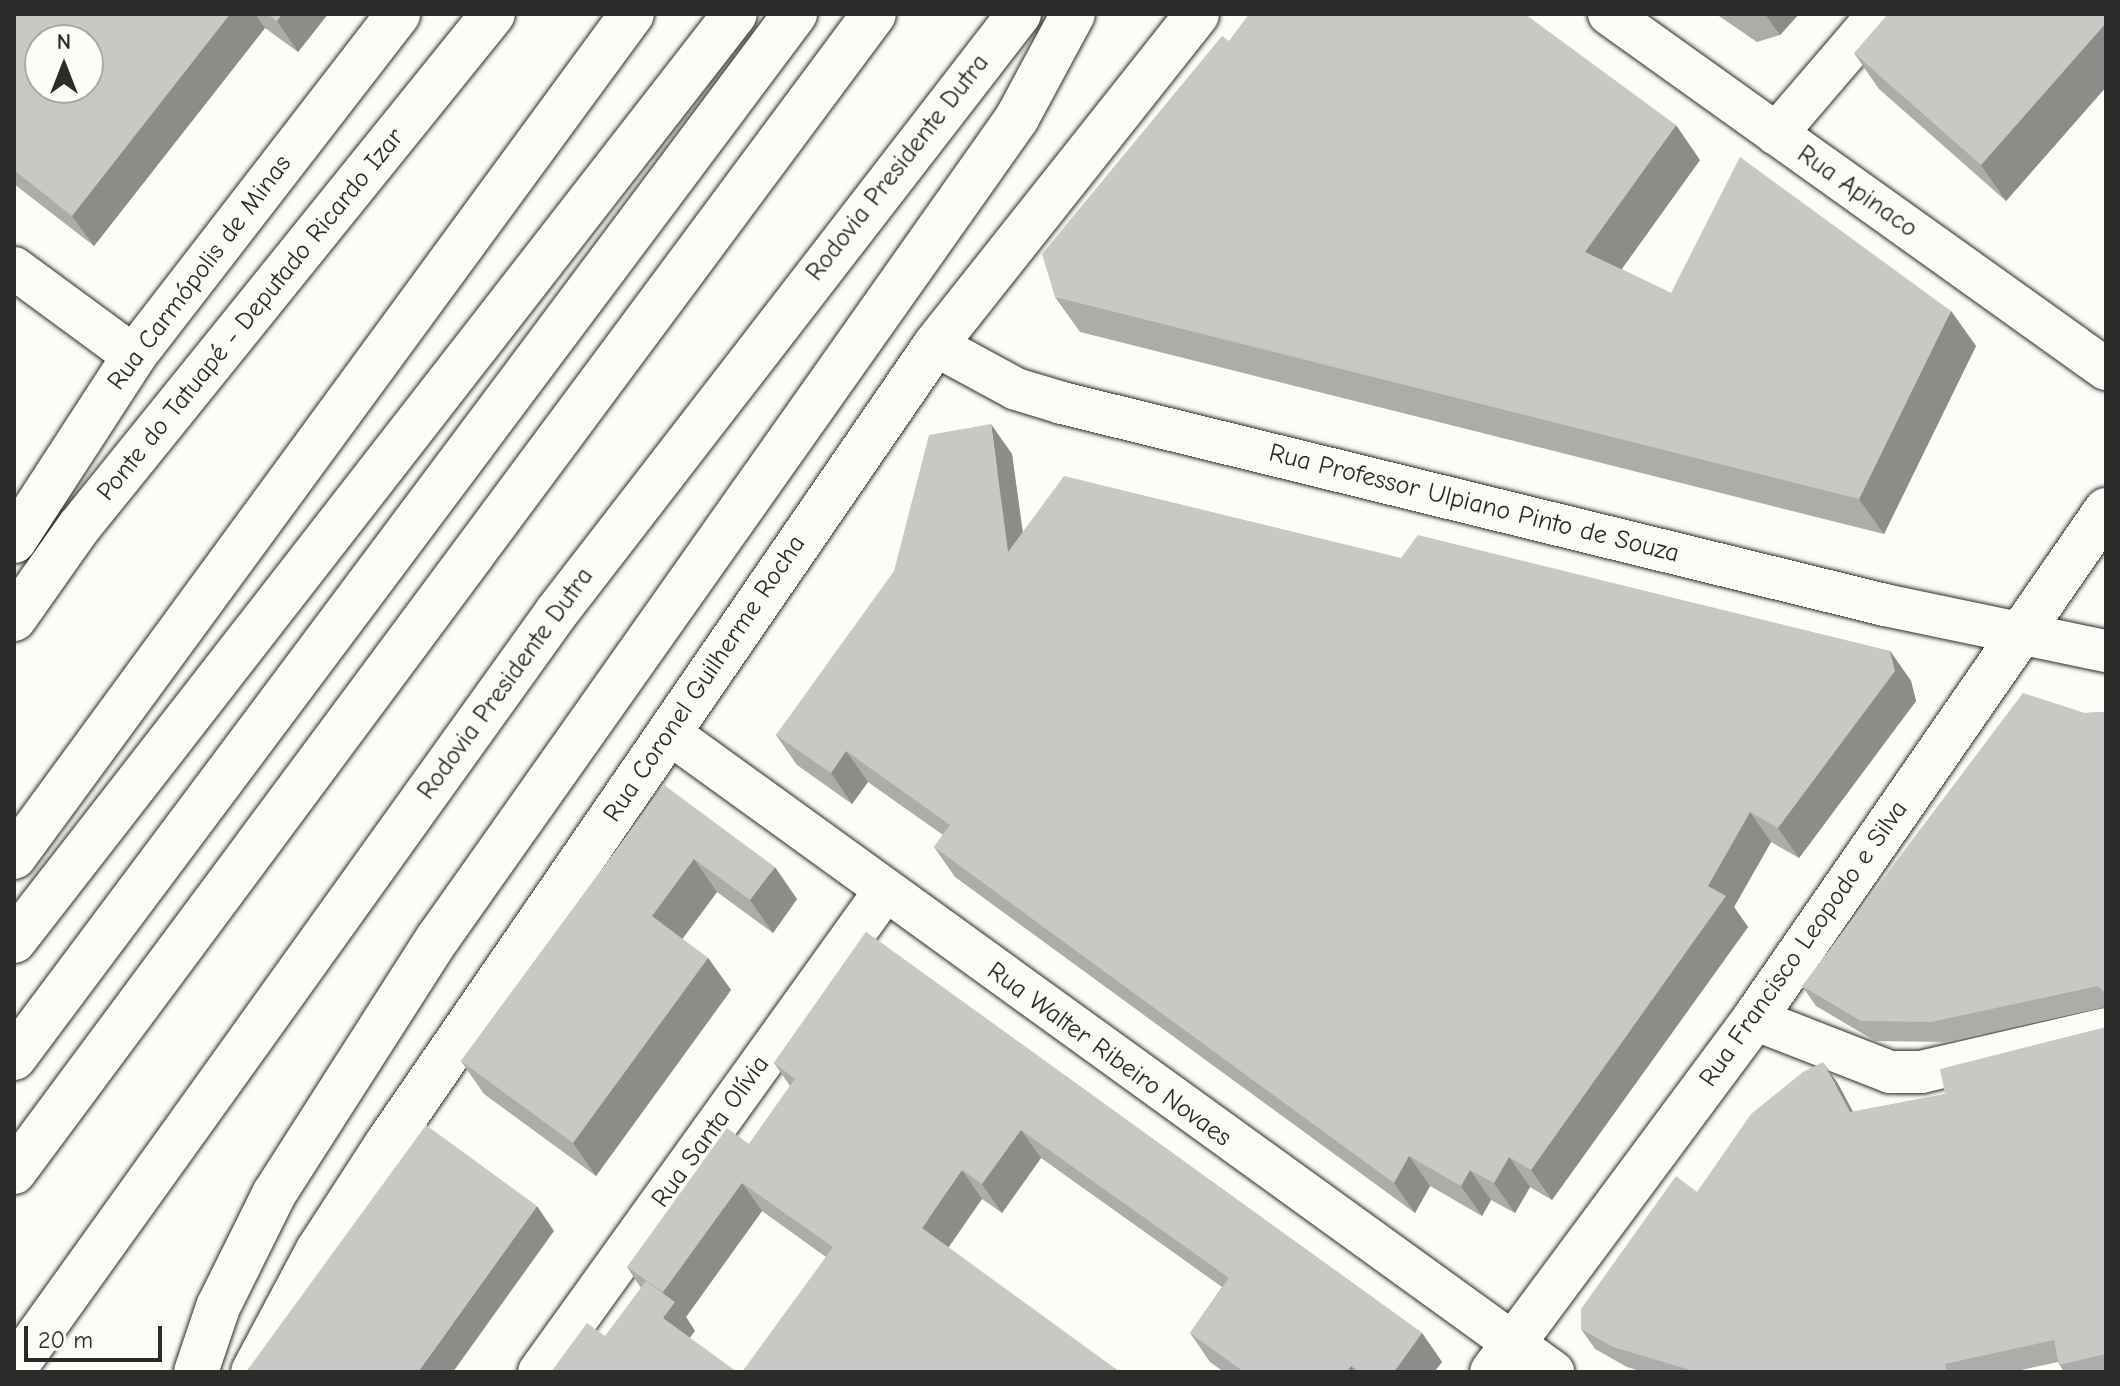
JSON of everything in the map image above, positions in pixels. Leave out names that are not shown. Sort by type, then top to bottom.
[{"type":"main road","name":"Rua Carmópolis de Minas","points":[[14,541],[134,356],[398,14]]},
{"type":"main road","name":"Ponte do Tatuapé - Deputado Ricardo Izar","points":[[14,619],[79,527],[493,14]]},
{"type":"main road","points":[[14,857],[632,14]]},
{"type":"main road","points":[[14,941],[580,209],[735,14]]},
{"type":"main road","points":[[14,1058],[795,14]]},
{"type":"main road","points":[[14,1172],[874,14]]},
{"type":"main road","name":"Rodovia Presidente Dutra","points":[[14,1369],[556,613],[1019,14]]},
{"type":"main road","points":[[196,1372],[218,1307],[274,1194],[438,938],[1017,118],[1073,14]]},
{"type":"main road","name":"Rua Coronel Guilherme Rocha","points":[[253,1372],[318,1250],[935,345],[1197,14]]},
{"type":"main road","name":"Rua Francisco Leopodo e Silva","points":[[1501,1359],[1754,1019],[2106,510]]},
{"type":"street","name":"Rua Apinaco","points":[[1609,14],[2106,369]]},
{"type":"street","points":[[1776,134],[1879,14]]},
{"type":"street","points":[[14,268],[134,356]]},
{"type":"street","name":"Rua Professor Ulpiano Pinto de Souza","points":[[935,345],[1016,389],[1062,403],[2106,651]]},
{"type":"street","name":"Rua Walter Ribeiro Novaes","points":[[669,733],[1501,1359],[1553,1372]]},
{"type":"street","name":"Rua Santa Olívia","points":[[539,1372],[884,892]]},
{"type":"street","points":[[1754,1019],[1890,1072],[1921,1072],[2106,1029]]},
{"type":"building","points":[[14,14],[230,14],[72,216],[14,170]]},
{"type":"building","points":[[267,14],[282,14],[277,21]]},
{"type":"building","points":[[1249,14],[1525,14],[1676,125],[1585,252],[1671,293],[1740,157],[1951,311],[1859,499],[1055,297],[1042,254],[1222,36],[1229,41]]},
{"type":"building","points":[[1888,14],[2106,14],[2106,23],[1981,165],[1854,53]]},
{"type":"building","points":[[991,424],[1008,552],[1064,476],[1401,558],[1418,535],[1890,651],[1895,671],[1778,828],[1750,812],[1708,886],[1726,896],[1531,1170],[1509,1157],[1494,1183],[1470,1170],[1461,1186],[1409,1156],[1394,1183],[934,847],[950,825],[846,751],[831,773],[776,735],[894,571],[929,435]]},
{"type":"building","points":[[2023,693],[2085,713],[2106,712],[2106,994],[2098,986],[1931,1022],[1861,1021],[1802,986]]},
{"type":"building","points":[[664,785],[775,867],[750,900],[694,859],[652,916],[708,958],[573,1143],[461,1061]]},
{"type":"building","points":[[866,932],[1422,1333],[1394,1372],[1360,1372],[1351,1366],[1347,1372],[1244,1372],[1190,1333],[1229,1278],[1021,1130],[982,1184],[962,1170],[922,1228],[1120,1372],[742,1372],[833,1247],[742,1183],[663,1292],[627,1267],[727,1128],[749,1144],[795,1079],[774,1063]]},
{"type":"building","points":[[2106,1027],[2106,1354],[2059,1365],[2054,1340],[1945,1364],[1947,1372],[1697,1372],[1613,1347],[1581,1329],[1581,1309],[1676,1176],[1697,1192],[1751,1114],[1803,1072],[1823,1062],[1850,1112],[1945,1094],[1940,1069]]},
{"type":"building","points":[[426,1125],[537,1206],[418,1372],[246,1372]]},
{"type":"building","points":[[646,1281],[675,1302],[663,1318],[737,1372],[551,1372],[587,1323],[605,1336]]}]
